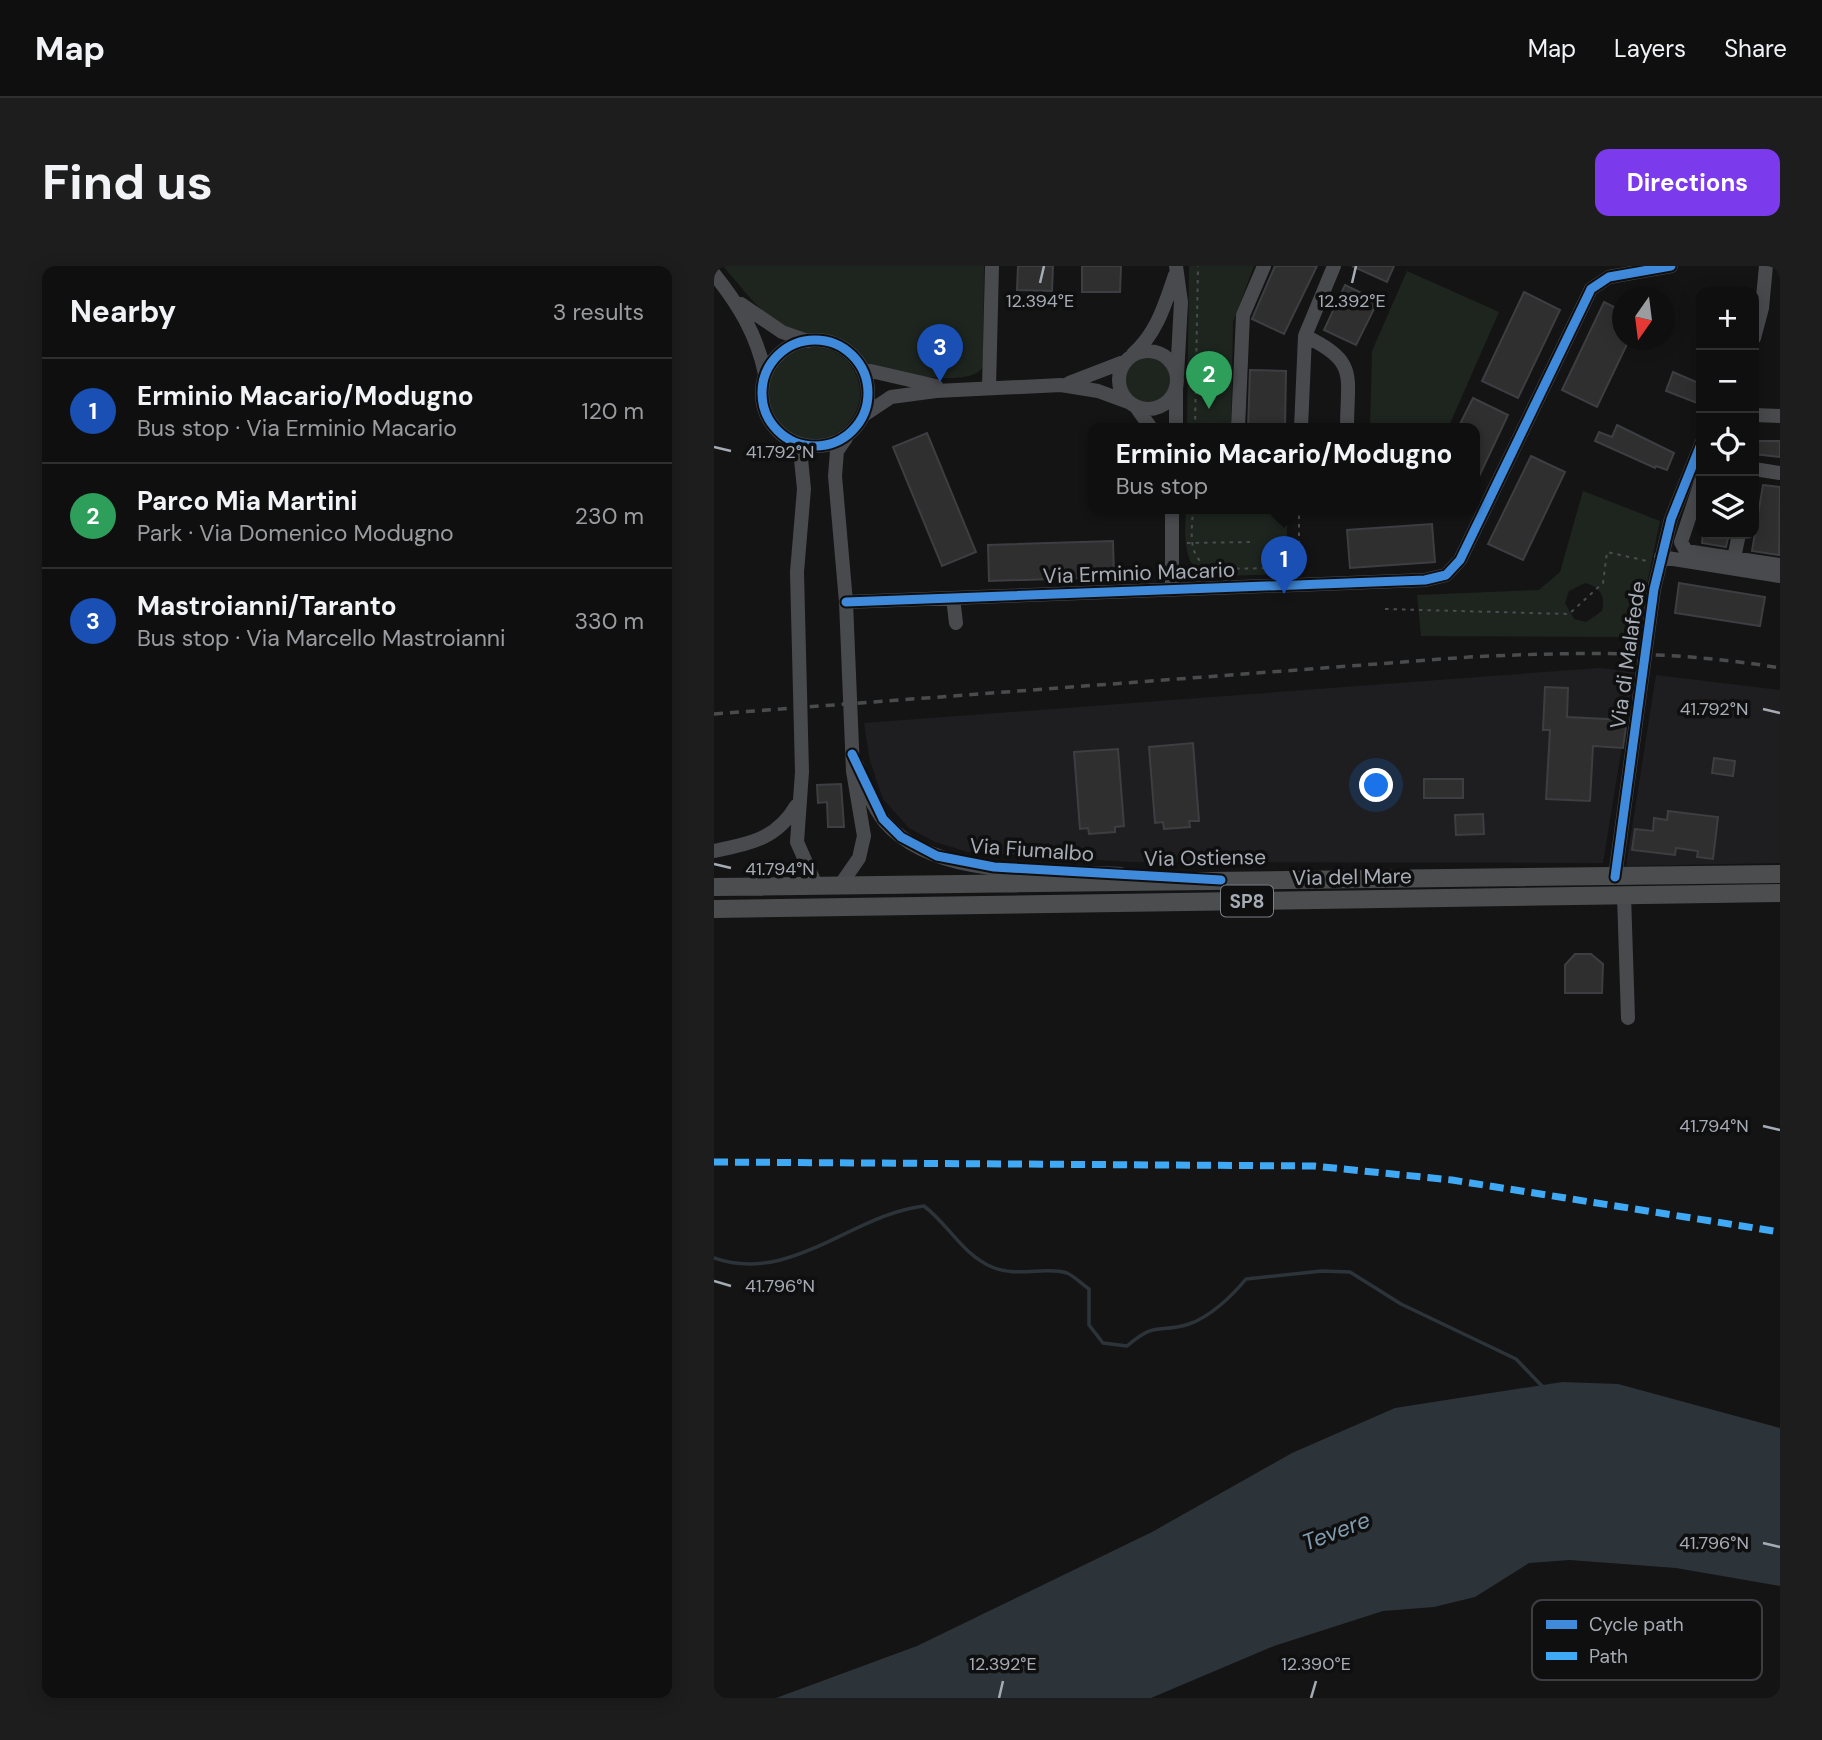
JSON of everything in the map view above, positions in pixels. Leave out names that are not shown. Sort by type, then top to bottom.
[{"type":"main road","name":"Via Ostiense","points":[[714,887],[1780,874]]},
{"type":"main road","name":"Via del Mare","points":[[714,909],[1780,893]]},
{"type":"street","points":[[989,388],[992,266]]},
{"type":"street","points":[[1238,423],[1242,315],[1264,266]]},
{"type":"street","points":[[1301,423],[1305,336],[1334,266]]},
{"type":"street","name":"Via Erminio Macario","points":[[1480,513],[1591,289],[1609,277],[1669,266]]},
{"type":"street","points":[[1759,319],[1766,266]]},
{"type":"street","points":[[1146,423],[1118,382],[1128,359],[1148,340],[1159,321],[1176,270]]},
{"type":"street","points":[[1176,270],[1181,302],[1176,383],[1177,423]]},
{"type":"street","points":[[714,274],[734,299],[756,340],[765,374],[762,393],[764,412],[777,430],[792,441],[820,446],[846,438],[863,416],[891,397],[956,390],[1061,385],[1092,390],[1147,410],[1168,401],[1176,383],[1174,368],[1160,354],[1142,352],[1061,385]]},
{"type":"street","points":[[734,299],[786,334],[842,347],[862,369],[869,391],[863,416]]},
{"type":"street","points":[[1305,336],[1339,355],[1347,367],[1347,423]]},
{"type":"street","points":[[765,374],[785,349],[810,341]]},
{"type":"street","points":[[862,369],[956,390]]},
{"type":"street","points":[[1759,415],[1780,416]]},
{"type":"street","name":"Via Fiumalbo","points":[[841,884],[859,858],[864,836],[852,754],[846,602],[835,467],[837,451],[846,438]]},
{"type":"street","points":[[792,441],[801,459],[804,489],[797,582],[802,772],[797,844],[816,885]]},
{"type":"street","name":"Via di Malafede","points":[[1615,877],[1660,561],[1674,510],[1696,456]]},
{"type":"street","points":[[1759,470],[1780,473]]},
{"type":"street","points":[[1696,497],[1681,542],[1686,551],[1780,565]]},
{"type":"street","points":[[1172,514],[1172,589]]},
{"type":"street","name":"Via Erminio Macario","points":[[846,602],[1430,580],[1452,570],[1480,514]]},
{"type":"street","points":[[1734,558],[1738,539]]},
{"type":"street","points":[[1660,561],[1780,576]]},
{"type":"street","points":[[953,598],[956,623]]},
{"type":"street","name":"Via Fiumalbo","points":[[852,754],[883,819],[909,842],[937,856],[994,867],[1221,880]]},
{"type":"street","points":[[714,851],[769,836],[783,826],[799,802]]},
{"type":"street","points":[[1624,895],[1628,1018]]},
{"type":"path","points":[[1195,423],[1198,266]]},
{"type":"path","points":[[1193,514],[1191,543],[1195,559],[1212,569],[1279,568]]},
{"type":"path","points":[[1299,585],[1300,514]]},
{"type":"path","points":[[1171,543],[1255,542]]},
{"type":"path","points":[[1385,609],[1569,614],[1603,583],[1607,552],[1660,561]]},
{"type":"shaded area","points":[[723,266],[984,266],[983,367],[975,374],[946,378],[910,375],[866,366],[854,348],[836,341],[796,333],[774,321]]},
{"type":"shaded area","points":[[1189,266],[1254,266],[1233,322],[1231,423],[1187,423]]},
{"type":"shaded area","points":[[1407,271],[1499,312],[1450,423],[1370,423],[1372,351]]},
{"type":"shaded area","points":[[814,347],[832,350],[847,360],[857,375],[860,393],[857,411],[847,426],[832,436],[814,439],[796,436],[781,426],[771,411],[768,393],[771,375],[781,360],[796,350]]},
{"type":"shaded area","points":[[1147,355],[1164,362],[1171,379],[1164,396],[1147,403],[1130,396],[1123,379],[1130,362]]},
{"type":"shaded area","points":[[1583,491],[1660,521],[1636,637],[1421,636],[1417,595],[1539,590],[1560,572]],"holes":[[[1585,583],[1595,587],[1601,593],[1603,601],[1602,611],[1586,622],[1574,619],[1565,603],[1569,591]]]},
{"type":"shaded area","points":[[1186,514],[1288,514],[1285,574],[1199,574],[1187,552]]},
{"type":"shaded area","points":[[1599,668],[1634,672],[1603,863],[1130,862],[968,852],[935,842],[909,828],[883,799],[870,761],[864,723]]},
{"type":"shaded area","points":[[1656,675],[1780,690],[1780,863],[1626,866]]},
{"type":"water","name":"Tevere","points":[[1562,1382],[1618,1384],[1780,1428],[1780,1586],[1676,1568],[1570,1560],[1529,1563],[1475,1597],[1434,1607],[1383,1611],[1274,1646],[1151,1698],[776,1698],[917,1646],[1152,1532],[1292,1453],[1395,1408]]},
{"type":"building","points":[[1018,266],[1053,266],[1052,291],[1017,290]]},
{"type":"building","points":[[1082,266],[1121,266],[1120,292],[1082,292]]},
{"type":"building","points":[[1275,266],[1317,266],[1284,334],[1252,319]]},
{"type":"building","points":[[1352,266],[1394,266],[1387,282]]},
{"type":"building","points":[[1345,285],[1378,301],[1356,345],[1324,330]]},
{"type":"building","points":[[1524,292],[1560,310],[1518,398],[1482,381]]},
{"type":"building","points":[[1604,302],[1612,306],[1612,350],[1624,350],[1597,407],[1562,390]]},
{"type":"building","points":[[1250,370],[1286,371],[1285,423],[1248,423]]},
{"type":"building","points":[[1673,372],[1696,382],[1696,403],[1666,391]]},
{"type":"building","points":[[1473,398],[1508,415],[1480,474],[1480,423],[1460,423]]},
{"type":"building","points":[[1617,425],[1674,453],[1667,470],[1656,466],[1655,468],[1595,441],[1599,432],[1612,437]]},
{"type":"building","points":[[927,433],[976,552],[942,566],[893,447]]},
{"type":"building","points":[[1759,441],[1780,441],[1780,457],[1759,455]]},
{"type":"building","points":[[1531,456],[1565,472],[1523,560],[1488,544]]},
{"type":"building","points":[[1763,485],[1780,487],[1779,555],[1752,551],[1754,539],[1759,539],[1759,509]]},
{"type":"building","points":[[1432,524],[1435,562],[1350,568],[1347,530]]},
{"type":"building","points":[[1702,539],[1728,539],[1726,547],[1702,543]]},
{"type":"building","points":[[1113,541],[1114,577],[989,581],[988,545]]},
{"type":"building","points":[[1679,583],[1765,597],[1760,626],[1675,613]]},
{"type":"building","points":[[1545,687],[1568,688],[1567,717],[1627,720],[1623,748],[1593,746],[1590,801],[1546,799],[1550,730],[1543,730]]},
{"type":"building","points":[[1193,743],[1199,821],[1189,821],[1190,827],[1164,829],[1163,822],[1155,823],[1149,747]]},
{"type":"building","points":[[1118,749],[1124,826],[1115,827],[1115,832],[1089,834],[1088,828],[1080,829],[1074,752]]},
{"type":"building","points":[[1714,758],[1735,761],[1733,776],[1712,773]]},
{"type":"building","points":[[1424,779],[1463,779],[1463,798],[1424,798]]},
{"type":"building","points":[[841,784],[844,827],[828,827],[827,802],[818,803],[817,785]]},
{"type":"building","points":[[1668,811],[1718,817],[1713,859],[1697,857],[1698,851],[1676,848],[1675,855],[1632,850],[1635,829],[1653,831],[1654,818],[1667,820]]},
{"type":"building","points":[[1483,814],[1484,834],[1456,835],[1455,815]]},
{"type":"building","points":[[1575,954],[1591,954],[1603,964],[1602,993],[1565,993],[1565,965]]},
{"type":"waterway","points":[[714,1258],[742,1264],[795,1256],[872,1221],[924,1206],[972,1255],[992,1267],[1011,1272],[1059,1271],[1075,1278],[1089,1289],[1089,1325],[1103,1343],[1127,1346],[1152,1330],[1179,1327],[1197,1321],[1220,1305],[1246,1279],[1322,1271],[1350,1272],[1401,1304],[1516,1359],[1542,1386]]},
{"type":"railway","points":[[714,714],[1469,657],[1548,654],[1663,655],[1780,668]]},
{"type":"marked path","points":[[714,1162],[1314,1166],[1452,1180],[1780,1232]]},
{"type":"cycle path","points":[[846,602],[1425,580],[1446,575],[1460,560],[1591,289],[1609,277],[1671,266]]},
{"type":"cycle path","points":[[815,340],[835,344],[853,355],[864,373],[868,393],[864,413],[853,431],[835,442],[815,446],[795,442],[777,431],[766,413],[762,393],[766,373],[777,355],[795,344],[815,340]]},
{"type":"cycle path","points":[[1615,877],[1654,589],[1671,519],[1696,456]]},
{"type":"cycle path","points":[[852,754],[883,819],[901,837],[937,856],[994,867],[1221,880]]},
{"type":"place","name":"Mastroianni/Taranto","points":[[940,382]]},
{"type":"place","name":"Parco Mia Martini","points":[[1209,409]]},
{"type":"place","name":"Erminio Macario/Modugno","points":[[1284,594]]}]
